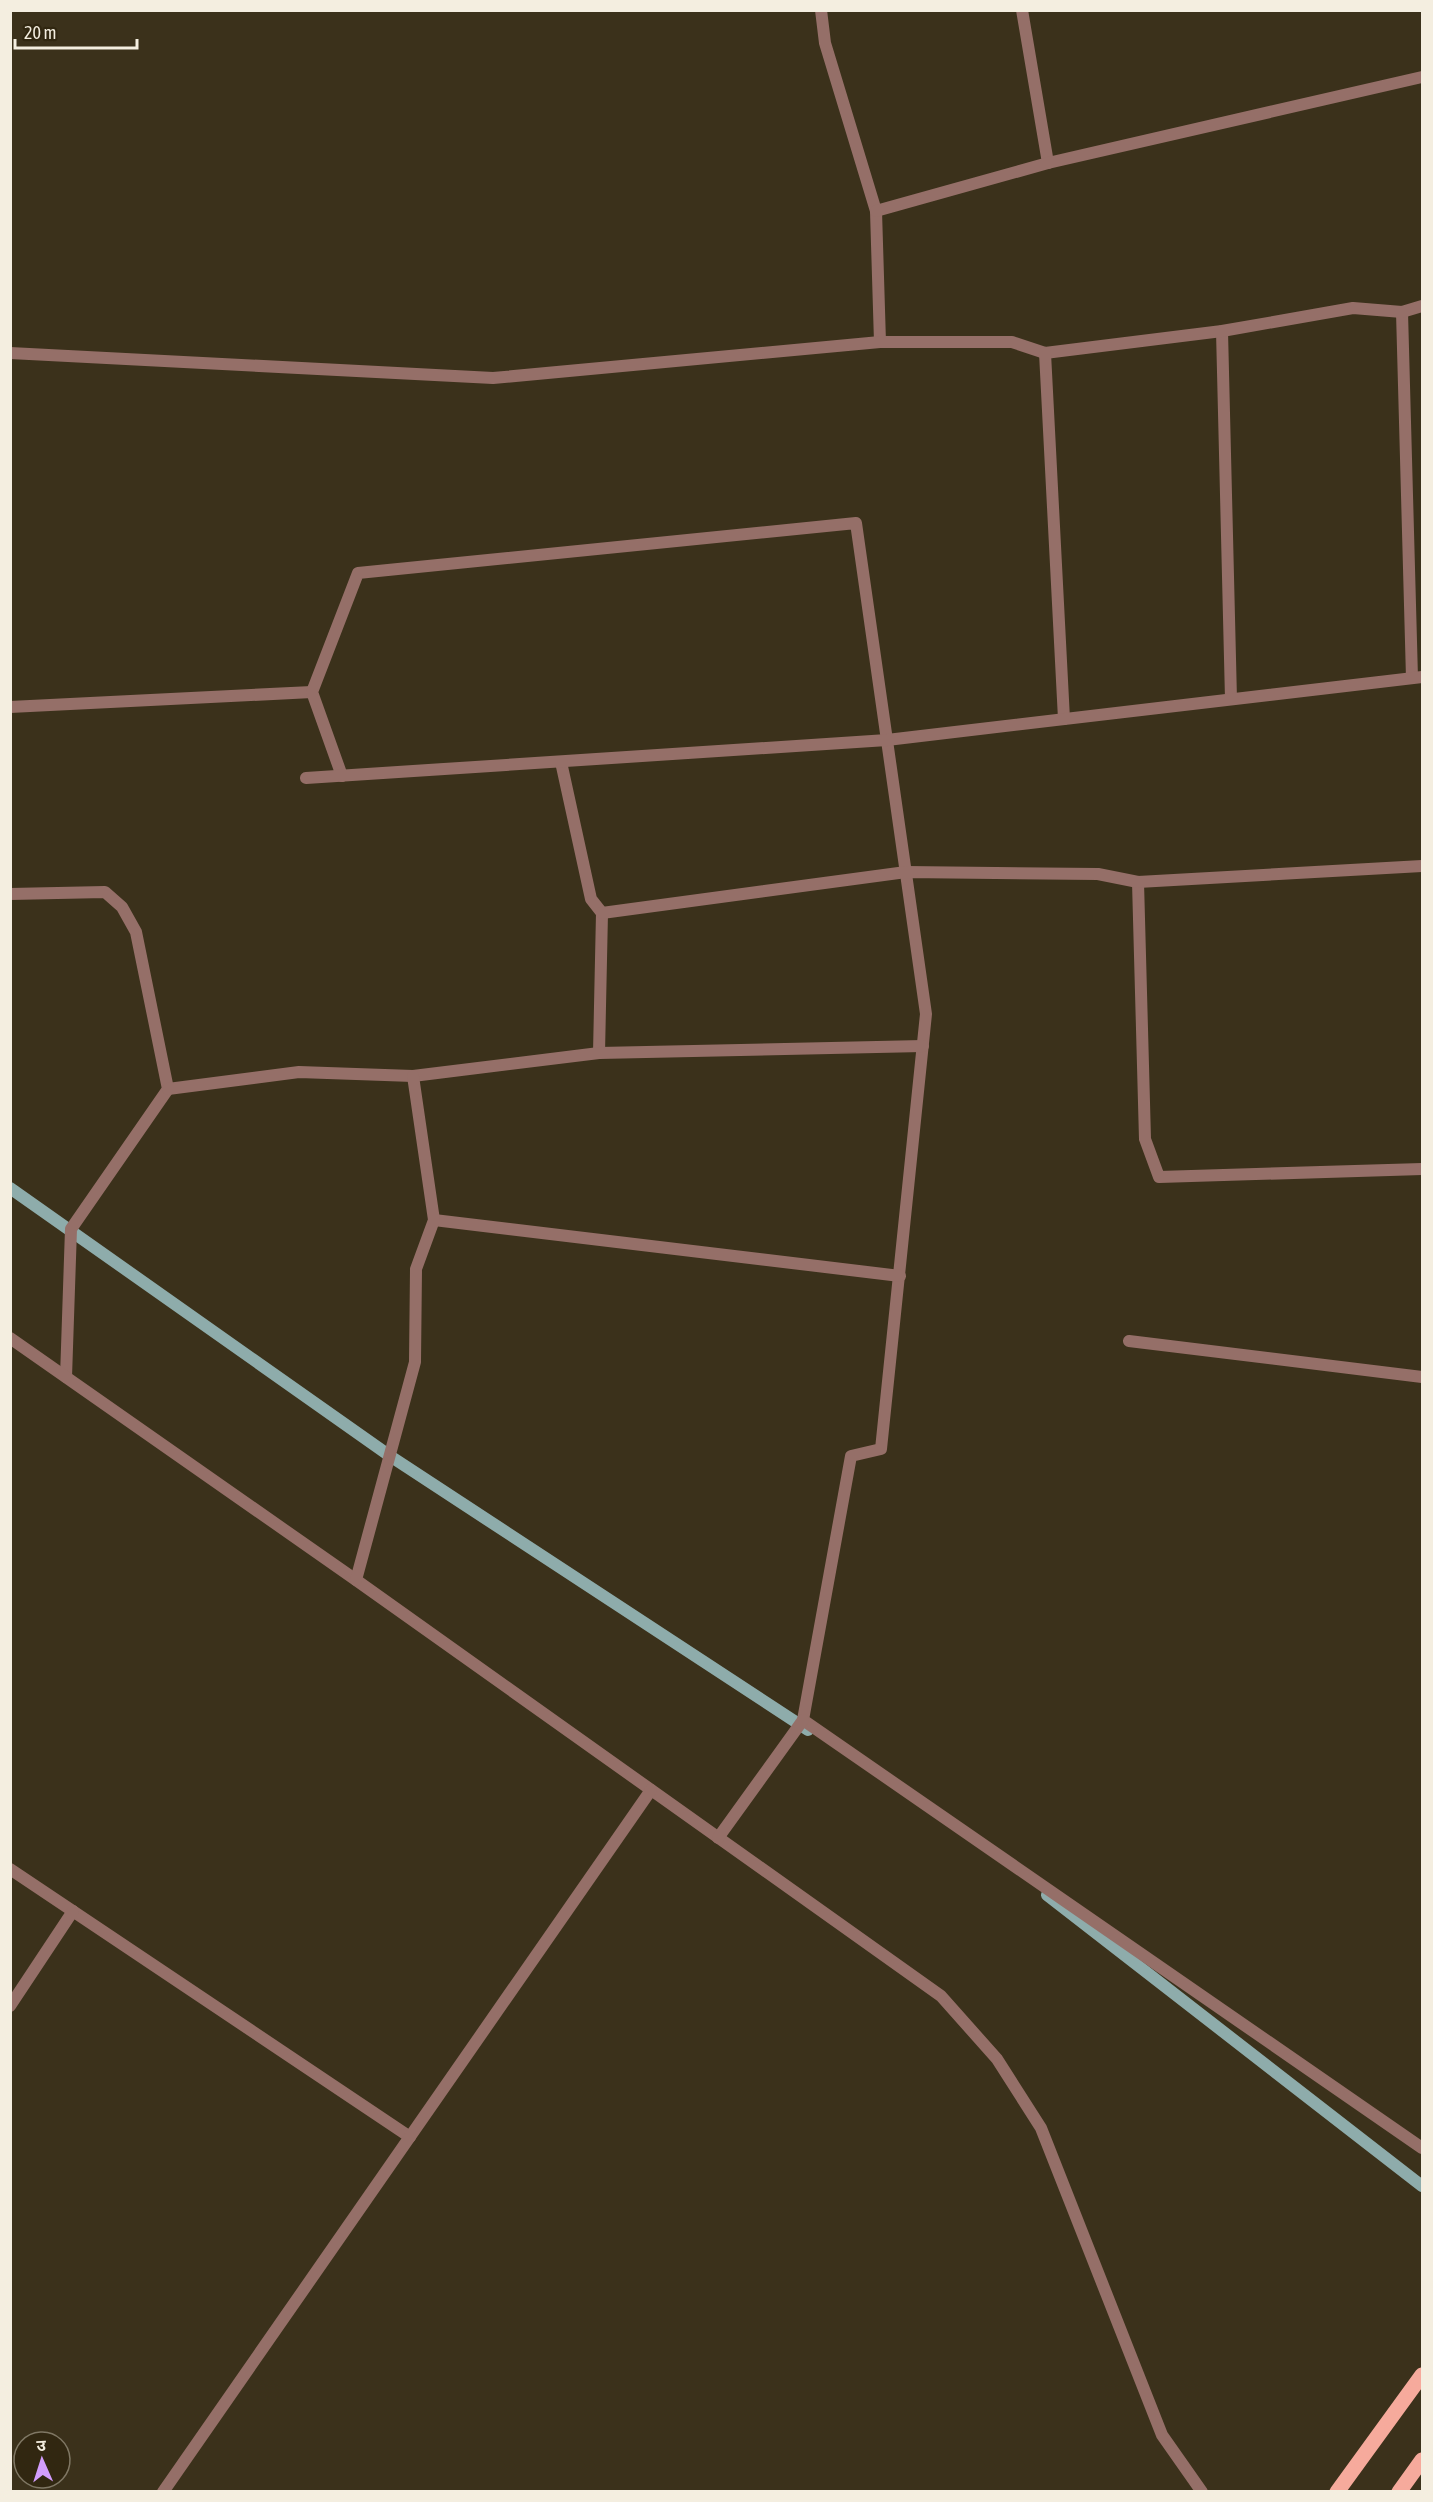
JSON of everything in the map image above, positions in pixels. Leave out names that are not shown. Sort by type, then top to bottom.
[{"type":"main road","points":[[1337,2492],[1422,2375]]},
{"type":"main road","points":[[1399,2492],[1422,2460]]},
{"type":"street","points":[[821,10],[825,43],[876,210],[880,342]]},
{"type":"street","points":[[1022,10],[1048,163]]},
{"type":"street","points":[[876,210],[1048,163],[1422,77]]},
{"type":"street","points":[[10,354],[493,378],[880,342],[1012,342],[1045,353],[1222,331],[1353,308],[1402,312],[1422,306]]},
{"type":"street","points":[[306,778],[887,740],[1417,678],[1402,312]]},
{"type":"street","points":[[1222,331],[1231,699]]},
{"type":"street","points":[[1045,353],[1064,719]]},
{"type":"street","points":[[342,776],[312,692],[358,573],[856,523],[926,1014],[900,1276],[881,1449],[851,1456],[803,1720],[718,1838]]},
{"type":"street","points":[[10,707],[312,692]]},
{"type":"street","points":[[561,762],[591,899],[602,913],[600,1053]]},
{"type":"street","points":[[602,913],[906,872],[1098,874],[1138,882],[1422,866]]},
{"type":"street","points":[[1138,882],[1145,1139],[1159,1177],[1422,1169]]},
{"type":"street","points":[[10,894],[105,892],[122,907],[136,932],[168,1089],[70,1229],[66,1377]]},
{"type":"street","points":[[168,1089],[299,1072],[413,1076],[600,1053],[923,1046]]},
{"type":"street","points":[[356,1580],[415,1362],[417,1269],[434,1220],[413,1076]]},
{"type":"street","points":[[434,1220],[900,1276]]},
{"type":"street","points":[[10,1338],[356,1580],[942,1996],[997,2059],[1041,2128],[1162,2435],[1202,2492]]},
{"type":"street","points":[[1129,1341],[1422,1377]]},
{"type":"street","points":[[803,1720],[1422,2148]]},
{"type":"street","points":[[163,2492],[651,1790]]},
{"type":"street","points":[[10,1869],[410,2137]]},
{"type":"street","points":[[10,2006],[73,1911]]},
{"type":"waterway","points":[[10,1188],[390,1456],[808,1730]]},
{"type":"waterway","points":[[1047,1895],[1422,2186]]}]
